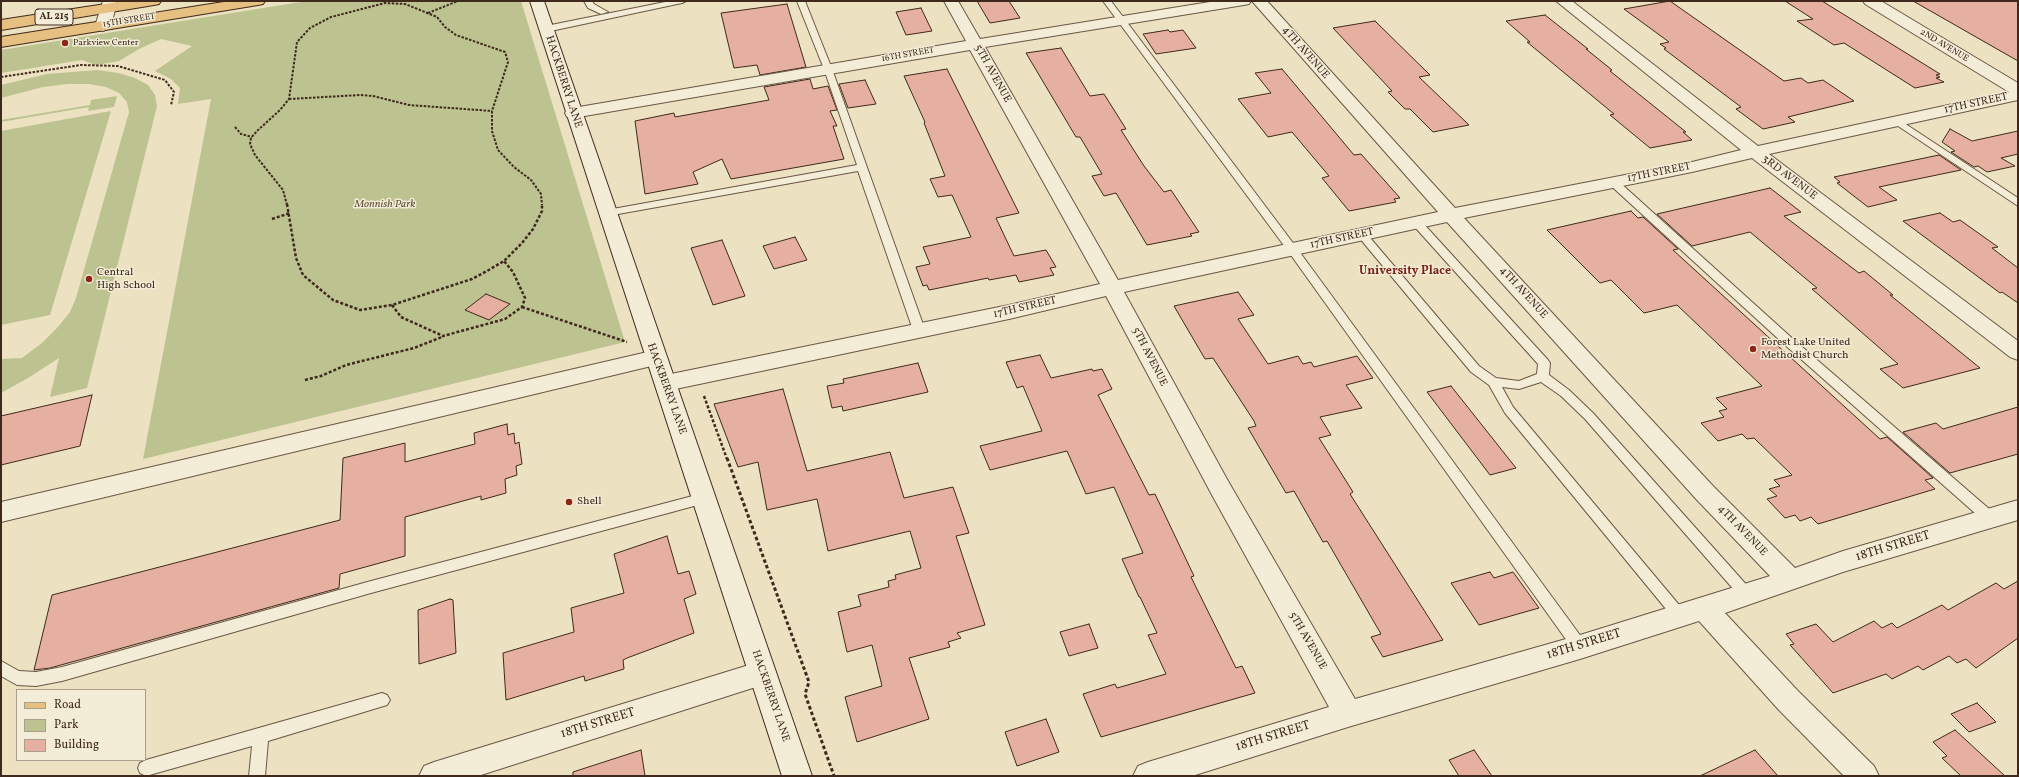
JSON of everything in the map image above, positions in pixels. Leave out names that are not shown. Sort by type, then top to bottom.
[{"type":"main road","name":"15TH STREET","points":[[1,25],[109,5],[154,1]]},
{"type":"main road","name":"15TH STREET","points":[[1,42],[258,1]]},
{"type":"street","name":"HACKBERRY LANE","points":[[537,1],[606,213],[654,354],[666,383],[797,776]]},
{"type":"street","name":"5TH AVENUE","points":[[951,1],[1348,714]]},
{"type":"street","name":"16TH STREET","points":[[573,112],[975,44],[1244,1]]},
{"type":"street","name":"4TH AVENUE","points":[[1259,1],[1451,215],[1705,493],[1790,581]]},
{"type":"street","name":"3RD AVENUE","points":[[1563,1],[1755,152],[2018,352]]},
{"type":"street","name":"2ND AVENUE","points":[[1870,1],[2018,90]]},
{"type":"street","points":[[103,26],[109,5]]},
{"type":"street","name":"17TH STREET","points":[[666,383],[920,330],[1451,215],[1898,122],[2018,95]]},
{"type":"street","points":[[1,512],[654,354]]},
{"type":"street","name":"18TH STREET","points":[[1148,776],[1348,714],[1580,647],[1748,595],[1843,562],[2018,510]]},
{"type":"street","points":[[1692,612],[1788,700],[1864,776]]},
{"type":"street","name":"18TH STREET","points":[[434,776],[762,673]]},
{"type":"lane","points":[[588,1],[591,6],[605,14]]},
{"type":"lane","points":[[600,1],[605,14]]},
{"type":"lane","points":[[623,1],[628,12]]},
{"type":"lane","points":[[546,29],[605,14],[628,12],[656,3],[682,1]]},
{"type":"lane","points":[[801,1],[828,69],[920,330]]},
{"type":"lane","points":[[1107,1],[1292,249],[1580,647]]},
{"type":"lane","points":[[1898,122],[2018,203]]},
{"type":"lane","points":[[606,213],[862,167]]},
{"type":"lane","points":[[1613,182],[1789,342],[1990,518]]},
{"type":"lane","points":[[1417,223],[1544,363],[1543,377]]},
{"type":"lane","points":[[1362,235],[1475,369],[1493,382],[1509,410],[1692,612]]},
{"type":"lane","points":[[1493,382],[1519,385],[1543,377]]},
{"type":"lane","points":[[1543,377],[1565,393],[1589,416],[1748,595]]},
{"type":"lane","points":[[1,668],[17,678],[36,679],[62,674],[371,588],[704,498]]},
{"type":"lane","points":[[146,768],[382,700]]},
{"type":"lane","points":[[257,776],[260,736]]},
{"type":"path","points":[[427,13],[458,1]]},
{"type":"path","points":[[385,3],[405,4],[437,17],[444,27],[456,35],[505,52],[508,62],[492,111],[492,131],[498,150],[514,167],[531,180],[541,194],[542,211],[533,229],[504,261],[472,279],[392,305],[360,310],[333,300],[303,275],[296,258],[290,213],[283,190],[251,149],[250,144],[252,137],[289,99],[297,42],[310,28],[331,17],[385,3]]},
{"type":"path","points":[[1,77],[81,65],[118,66],[147,73],[165,80],[174,92],[171,105]]},
{"type":"path","points":[[289,99],[360,95],[373,96],[409,105],[492,111]]},
{"type":"path","points":[[235,127],[241,134],[252,137]]},
{"type":"path","points":[[272,219],[290,213]]},
{"type":"path","points":[[305,380],[321,376],[346,365],[414,348],[443,336],[505,319],[522,307],[525,298],[513,272],[504,261]]},
{"type":"path","points":[[392,305],[400,317],[443,336]]},
{"type":"path","points":[[522,307],[654,354]]},
{"type":"path","points":[[696,377],[714,419],[808,682],[805,694],[834,776]]},
{"type":"green space","name":"Monnish Park","points":[[307,1],[521,1],[625,342],[143,459],[211,99],[178,104],[180,88],[171,79],[155,71],[192,46],[161,39],[139,49],[119,61],[96,65],[82,60],[1,73],[1,50]]},
{"type":"green space","points":[[97,70],[118,73],[135,78],[148,85],[155,95],[157,106],[87,388],[50,397],[59,358],[1,393],[1,359],[22,358],[42,343],[70,312],[76,298],[129,112],[127,102],[119,93],[106,87],[89,84],[67,84],[43,87],[1,98],[1,85],[47,74]]},
{"type":"green space","points":[[117,96],[114,107],[88,111],[89,107],[1,122],[1,120],[90,105],[91,100]]},
{"type":"green space","points":[[111,111],[50,315],[1,325],[1,131]]},
{"type":"building","points":[[977,1],[1009,1],[1020,18],[990,23]]},
{"type":"building","points":[[1670,1],[1784,81],[1801,78],[1808,83],[1823,80],[1854,101],[1788,117],[1795,122],[1763,129],[1736,109],[1741,107],[1664,49],[1666,48],[1660,44],[1669,42],[1624,9]]},
{"type":"building","points":[[1785,1],[1822,1],[1940,74],[1936,75],[1940,77],[1936,78],[1944,82],[1915,88],[1844,43],[1834,45],[1797,21],[1813,19]]},
{"type":"building","points":[[1913,1],[2018,1],[2018,61]]},
{"type":"building","points":[[787,4],[806,67],[760,75],[757,65],[734,68],[721,13]]},
{"type":"building","points":[[921,8],[932,31],[906,35],[896,12]]},
{"type":"building","points":[[1545,15],[1588,49],[1586,49],[1612,70],[1610,71],[1686,132],[1683,132],[1692,140],[1650,148],[1610,115],[1614,114],[1527,42],[1530,42],[1506,21]]},
{"type":"building","points":[[1375,21],[1430,75],[1419,77],[1469,125],[1433,132],[1410,109],[1405,109],[1388,92],[1392,91],[1333,28]]},
{"type":"building","points":[[1168,30],[1170,32],[1183,30],[1196,48],[1156,54],[1143,34]]},
{"type":"building","points":[[1061,48],[1090,96],[1104,94],[1126,129],[1121,130],[1144,166],[1164,192],[1171,190],[1199,232],[1190,234],[1192,236],[1147,245],[1116,193],[1104,196],[1092,176],[1102,174],[1080,137],[1076,137],[1026,53]]},
{"type":"building","points":[[947,69],[1019,213],[996,218],[1014,256],[1046,250],[1056,267],[1050,268],[1054,275],[1019,282],[1016,275],[989,280],[988,278],[929,290],[927,285],[923,286],[916,267],[930,264],[923,247],[971,237],[952,195],[938,197],[930,179],[945,176],[924,123],[925,122],[904,76]]},
{"type":"building","points":[[1282,69],[1354,155],[1361,154],[1400,198],[1394,199],[1396,202],[1349,211],[1322,178],[1329,176],[1292,132],[1268,137],[1238,99],[1271,93],[1255,73]]},
{"type":"building","points":[[810,79],[813,89],[828,86],[837,110],[830,111],[837,126],[833,126],[844,159],[731,179],[722,159],[693,172],[698,184],[645,194],[635,121],[674,113],[675,117],[769,100],[764,87]]},
{"type":"building","points":[[865,80],[876,104],[848,108],[839,84]]},
{"type":"building","points":[[1950,129],[1972,141],[2018,131],[2018,154],[2001,158],[2015,166],[1987,172],[1978,166],[1974,167],[1951,152],[1955,151],[1942,142]]},
{"type":"building","points":[[1939,155],[1961,170],[1879,187],[1897,200],[1868,207],[1837,183],[1840,182],[1834,177]]},
{"type":"building","points":[[1770,188],[1801,212],[1784,216],[1859,273],[1864,271],[1893,295],[1890,295],[1980,368],[1903,388],[1880,369],[1898,364],[1812,289],[1817,288],[1750,232],[1692,246],[1657,214]]},
{"type":"building","name":"Forest Lake United Methodist Church","points":[[1631,211],[1638,218],[1643,217],[1678,249],[1673,250],[1880,439],[1887,437],[1933,478],[1925,480],[1935,489],[1818,524],[1811,517],[1800,521],[1795,515],[1785,518],[1767,499],[1777,496],[1769,489],[1780,486],[1774,480],[1792,475],[1754,438],[1747,439],[1742,434],[1718,441],[1701,423],[1724,417],[1719,411],[1727,409],[1716,398],[1762,386],[1677,305],[1644,313],[1611,280],[1600,283],[1547,230]]},
{"type":"building","points":[[1940,213],[1953,222],[1960,220],[1998,247],[1992,248],[2018,268],[2018,303],[2002,292],[2000,293],[1903,221]]},
{"type":"building","points":[[795,237],[807,260],[774,269],[763,246]]},
{"type":"building","points":[[722,240],[745,296],[713,305],[691,248]]},
{"type":"building","points":[[1238,292],[1254,315],[1238,319],[1268,364],[1298,356],[1303,364],[1311,362],[1314,367],[1357,356],[1373,378],[1346,385],[1362,408],[1320,417],[1331,435],[1319,438],[1353,492],[1350,494],[1443,640],[1383,657],[1371,637],[1381,634],[1327,541],[1323,542],[1294,491],[1286,493],[1248,428],[1256,426],[1254,421],[1213,358],[1205,359],[1174,306]]},
{"type":"building","points":[[486,294],[510,304],[489,320],[465,310]]},
{"type":"building","points":[[1040,355],[1051,378],[1092,369],[1093,371],[1102,369],[1112,389],[1098,395],[1149,495],[1155,494],[1194,576],[1191,577],[1236,668],[1242,666],[1255,693],[1101,737],[1083,694],[1115,684],[1117,688],[1166,674],[1148,635],[1157,633],[1122,559],[1143,553],[1114,487],[1086,494],[1067,451],[990,470],[980,446],[1042,431],[1023,386],[1017,388],[1006,362]]},
{"type":"building","points":[[918,363],[928,392],[843,411],[842,406],[832,408],[827,386],[844,383],[843,379]]},
{"type":"building","points":[[1451,386],[1516,468],[1490,475],[1427,392]]},
{"type":"building","points":[[783,389],[807,471],[890,452],[904,498],[953,487],[969,533],[956,536],[985,625],[957,633],[961,638],[948,642],[950,647],[909,658],[929,719],[857,742],[845,697],[882,686],[872,645],[847,652],[838,612],[861,606],[858,595],[889,587],[888,581],[896,579],[895,575],[921,568],[910,531],[828,551],[817,499],[767,510],[758,462],[738,467],[714,404]]},
{"type":"building","points":[[92,395],[80,446],[1,465],[1,416]]},
{"type":"building","points":[[2018,407],[2018,454],[1950,473],[1903,432],[1936,423],[1943,429]]},
{"type":"building","points":[[507,424],[508,435],[514,433],[515,444],[519,442],[522,464],[516,466],[517,475],[505,479],[506,493],[481,500],[481,496],[405,517],[405,556],[340,574],[339,588],[50,668],[34,670],[52,595],[340,520],[343,458],[405,443],[405,462],[475,444],[474,433]]},
{"type":"building","points":[[667,536],[678,574],[689,571],[696,594],[684,599],[694,633],[623,660],[624,669],[585,681],[584,676],[506,700],[503,653],[574,632],[571,608],[624,593],[614,554]]},
{"type":"building","points":[[1490,572],[1494,578],[1513,572],[1539,608],[1479,625],[1451,583]]},
{"type":"building","points":[[2018,581],[2018,638],[1976,668],[1966,659],[1957,663],[1949,656],[1923,670],[1918,666],[1892,679],[1886,674],[1833,693],[1790,645],[1794,644],[1786,634],[1816,624],[1833,642],[1874,621],[1882,628],[1892,623],[1897,628],[1942,605],[1948,610],[1996,583],[2004,589]]},
{"type":"building","points":[[450,599],[453,600],[456,653],[419,664],[418,610]]},
{"type":"building","points":[[1089,624],[1098,648],[1069,656],[1060,632]]},
{"type":"building","points":[[1977,703],[1996,722],[1969,732],[1951,714]]},
{"type":"building","points":[[1046,719],[1059,752],[1017,766],[1005,732]]},
{"type":"building","points":[[1955,730],[2005,776],[1961,776],[1942,758],[1947,756],[1933,742]]},
{"type":"building","points":[[641,750],[645,776],[573,776],[573,772]]},
{"type":"building","points":[[1474,750],[1492,776],[1459,776],[1449,760]]},
{"type":"building","points":[[1755,750],[1778,776],[1700,776]]},
{"type":"place","name":"Parkview Center","points":[[65,43]]},
{"type":"place","name":"Central High School","points":[[89,279]]},
{"type":"place","name":"Forest Lake United Methodist Church","points":[[1753,349]]},
{"type":"place","name":"Shell","points":[[569,502]]},
{"type":"district","name":"University Place","points":[[1405,272]]}]
